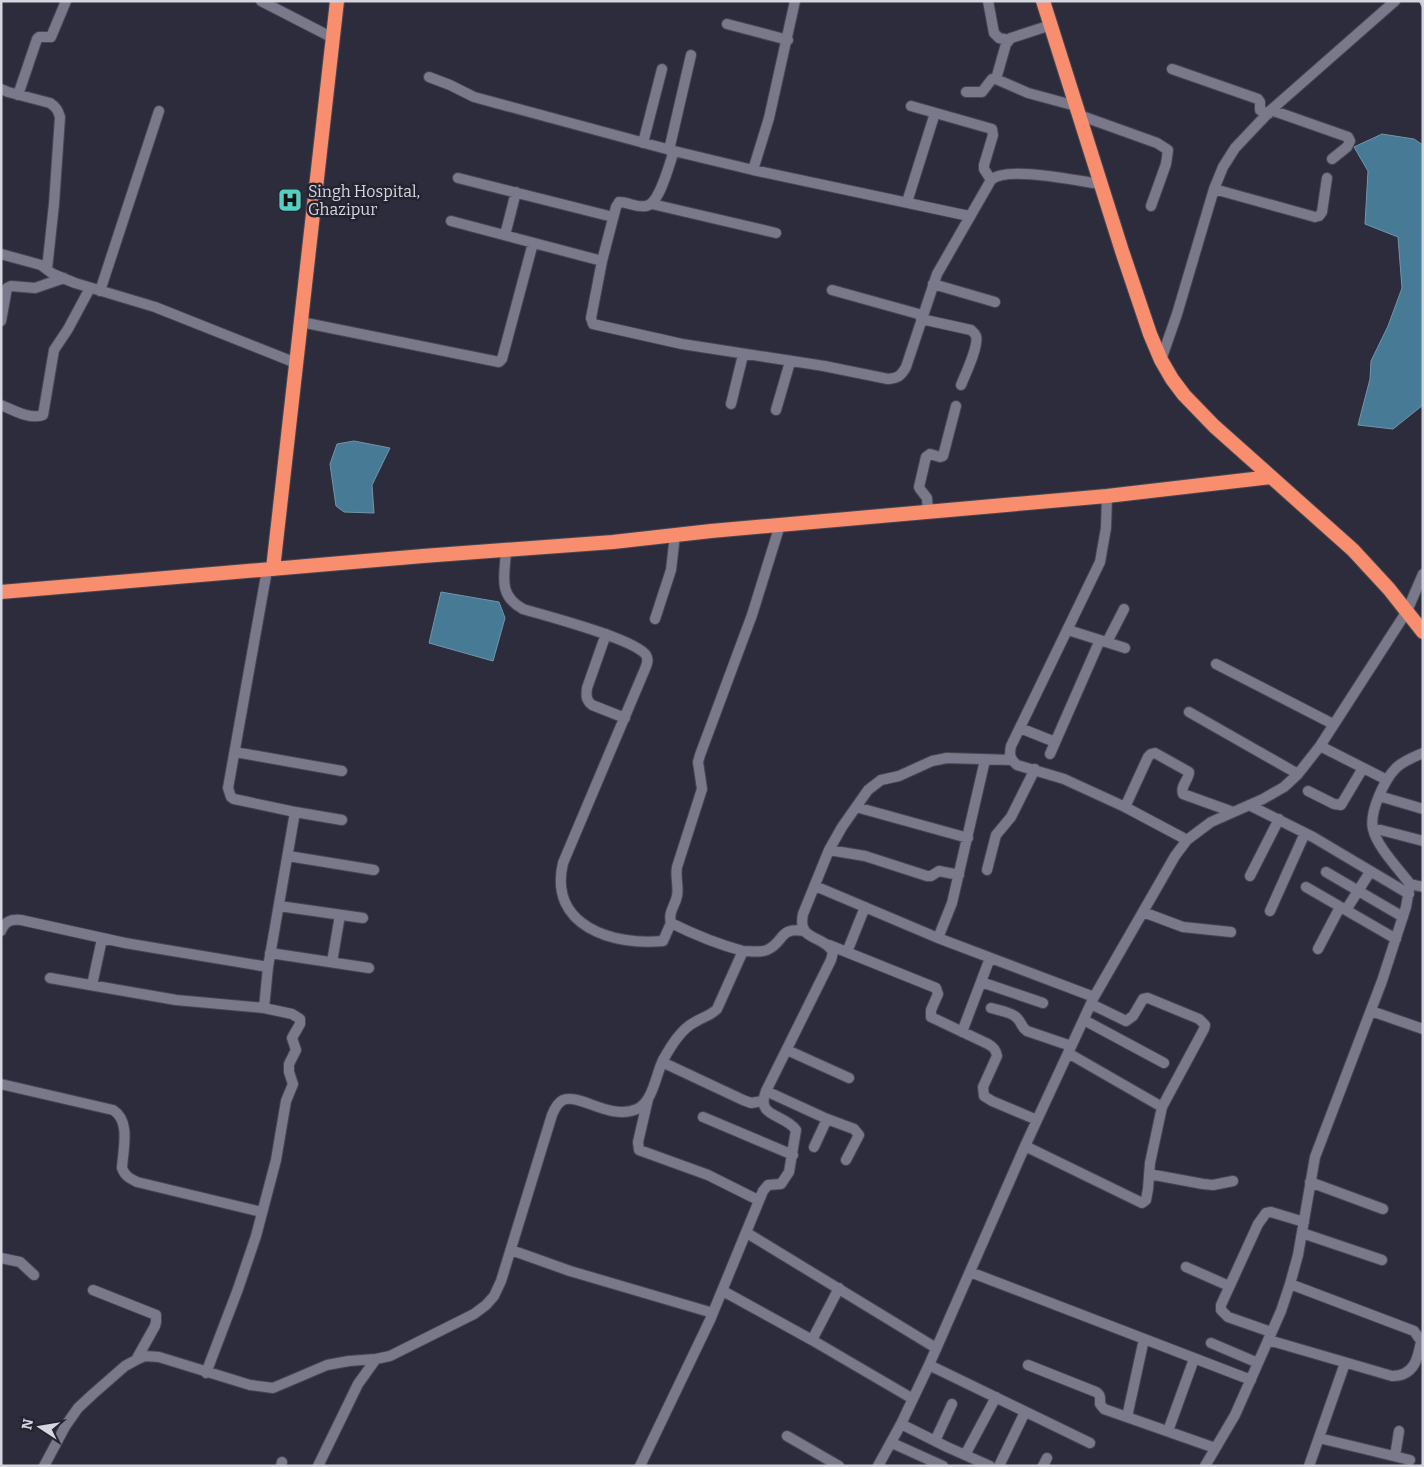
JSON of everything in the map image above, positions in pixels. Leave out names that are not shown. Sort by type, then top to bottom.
[{"type":"highway","points":[[270,570],[301,322],[337,1]]},
{"type":"highway","points":[[1043,1],[1100,184],[1147,325],[1161,360],[1172,379],[1184,395],[1214,426],[1353,550],[1423,632]]},
{"type":"highway","points":[[1,592],[613,542],[1107,496],[1271,477]]},
{"type":"street","points":[[18,95],[37,39],[39,37],[51,37],[66,1]]},
{"type":"street","points":[[261,1],[333,38]]},
{"type":"street","points":[[753,170],[769,118],[788,40],[795,1]]},
{"type":"street","points":[[988,1],[994,33],[999,38],[1009,40],[1016,36],[1051,26]]},
{"type":"street","points":[[1161,360],[1214,189],[1223,167],[1235,148],[1269,112],[1395,1]]},
{"type":"street","points":[[727,24],[788,40]]},
{"type":"street","points":[[996,79],[1009,40]]},
{"type":"street","points":[[691,55],[671,151],[658,197],[652,204],[647,206],[619,202],[613,217],[591,318],[593,324],[682,344],[824,366],[888,379],[895,378],[901,375],[906,367],[937,274],[990,180],[998,174],[1019,173],[1100,184]]},
{"type":"street","points":[[644,144],[662,69]]},
{"type":"street","points":[[1172,69],[1258,99],[1260,110],[1348,137],[1350,141],[1347,147],[1332,159]]},
{"type":"street","points":[[429,77],[474,97],[671,151],[969,216]]},
{"type":"street","points":[[966,92],[982,92],[992,79],[996,79],[1157,143],[1168,150],[1166,164],[1151,206]]},
{"type":"street","points":[[1,89],[50,104],[56,107],[60,117],[47,269]]},
{"type":"street","points":[[912,106],[992,129],[994,132],[984,165],[990,180]]},
{"type":"street","points":[[100,291],[159,111]]},
{"type":"street","points":[[908,202],[935,113]]},
{"type":"street","points":[[458,178],[613,217]]},
{"type":"street","points":[[1214,189],[1315,217],[1319,216],[1322,212],[1327,178]]},
{"type":"street","points":[[505,235],[516,192]]},
{"type":"street","points":[[652,204],[776,233]]},
{"type":"street","points":[[451,221],[602,261]]},
{"type":"street","points":[[301,322],[499,362],[502,359],[533,243]]},
{"type":"street","points":[[1,254],[28,261],[90,288],[154,307],[296,364]]},
{"type":"street","points":[[1,321],[7,288],[11,286],[41,287],[64,278]]},
{"type":"street","points":[[933,284],[996,302]]},
{"type":"street","points":[[1,405],[18,413],[39,417],[43,415],[54,350],[68,329],[90,288]]},
{"type":"street","points":[[832,290],[971,330],[976,336],[975,347],[961,385]]},
{"type":"street","points":[[732,404],[743,354]]},
{"type":"street","points":[[776,410],[790,362]]},
{"type":"street","points":[[928,513],[927,498],[919,487],[926,457],[930,454],[940,457],[944,456],[956,406]]},
{"type":"street","points":[[1107,496],[1106,528],[1100,562],[1011,746],[1009,754],[1017,765],[1064,779],[1126,807],[1187,840]]},
{"type":"street","points":[[506,550],[504,587],[508,598],[514,604],[523,609],[606,634],[634,647],[647,657],[645,669],[625,718],[569,846],[560,876],[560,887],[563,899],[575,917],[592,929],[615,938],[663,941],[672,923],[670,914],[677,895],[677,867],[702,789],[698,762],[752,615],[780,525]]},
{"type":"street","points":[[655,619],[671,570],[676,535]]},
{"type":"street","points":[[270,570],[228,788],[230,797],[295,812],[342,820]]},
{"type":"street","points":[[878,1466],[892,1443],[913,1399],[1069,1050],[1093,1001],[1175,856],[1187,840],[1211,822],[1284,787],[1298,774],[1320,746],[1407,611],[1423,574]]},
{"type":"street","points":[[1050,754],[1104,641],[1124,609]]},
{"type":"street","points":[[1068,630],[1124,648]]},
{"type":"street","points":[[606,634],[587,688],[586,696],[592,705],[625,718]]},
{"type":"street","points":[[1216,664],[1333,724]]},
{"type":"street","points":[[1189,712],[1298,774]]},
{"type":"street","points":[[1020,728],[1055,742]]},
{"type":"street","points":[[1320,746],[1386,780]]},
{"type":"street","points":[[235,752],[342,771]]},
{"type":"street","points":[[1205,1466],[1235,1415],[1270,1336],[1290,1284],[1302,1233],[1315,1157],[1321,1137],[1370,1011],[1403,917],[1410,889],[1378,843],[1372,828],[1379,796],[1386,780],[1396,768],[1423,753]]},
{"type":"street","points":[[1126,807],[1148,757],[1154,754],[1189,772],[1182,786],[1183,794],[1233,812]]},
{"type":"street","points":[[804,931],[801,923],[803,914],[830,850],[848,818],[868,790],[881,780],[899,776],[932,761],[947,758],[1012,760]]},
{"type":"street","points":[[938,938],[952,904],[986,760]]},
{"type":"street","points":[[1308,791],[1334,804],[1341,805],[1363,768]]},
{"type":"street","points":[[987,870],[996,835],[1011,817],[1035,770]]},
{"type":"street","points":[[1379,796],[1423,809]]},
{"type":"street","points":[[1249,805],[1305,833],[1370,872],[1410,889],[1423,887]]},
{"type":"street","points":[[856,807],[968,838]]},
{"type":"street","points":[[264,1008],[270,953],[295,812]]},
{"type":"street","points":[[1250,876],[1279,819]]},
{"type":"street","points":[[1372,828],[1423,842]]},
{"type":"street","points":[[1270,911],[1305,833]]},
{"type":"street","points":[[830,850],[865,856],[927,876],[931,876],[939,871],[959,875]]},
{"type":"street","points":[[288,856],[374,870]]},
{"type":"street","points":[[1326,872],[1403,917]]},
{"type":"street","points":[[1318,949],[1343,909],[1358,891],[1370,872]]},
{"type":"street","points":[[815,886],[1093,1001],[1126,1021],[1133,1016],[1143,999],[1148,998],[1199,1019],[1205,1025],[1162,1107],[1150,1163],[1147,1196],[1146,1200],[1142,1203],[1025,1146]]},
{"type":"street","points":[[1306,887],[1396,939]]},
{"type":"street","points":[[279,906],[363,918]]},
{"type":"street","points":[[847,952],[865,907]]},
{"type":"street","points":[[1143,912],[1183,927],[1231,932]]},
{"type":"street","points":[[332,962],[340,915]]},
{"type":"street","points":[[1,931],[6,923],[15,919],[102,939],[268,967]]},
{"type":"street","points":[[672,923],[710,941],[742,951],[762,952],[774,946],[788,931],[794,929],[804,931],[830,945],[936,988],[938,994],[930,1014],[931,1017],[994,1047],[996,1051],[997,1056],[984,1087],[984,1096],[1037,1120]]},
{"type":"street","points":[[92,985],[102,939]]},
{"type":"street","points":[[640,1466],[723,1291],[763,1190],[768,1186],[781,1184],[789,1172],[796,1130],[787,1120],[768,1112],[764,1108],[765,1096],[831,960],[833,952],[830,945]]},
{"type":"street","points":[[742,951],[717,1009],[712,1014],[690,1024],[670,1048],[662,1062],[648,1098],[638,1142],[640,1150],[708,1175],[758,1200]]},
{"type":"street","points":[[270,953],[369,968]]},
{"type":"street","points":[[962,1032],[990,958]]},
{"type":"street","points":[[50,978],[176,1000],[264,1008],[292,1014],[300,1019],[300,1024],[292,1038],[296,1050],[288,1068],[293,1084],[286,1101],[276,1160],[256,1236],[206,1372]]},
{"type":"street","points":[[981,982],[1044,1003]]},
{"type":"street","points":[[991,1008],[1018,1018],[1021,1027],[1027,1031],[1069,1050],[1162,1107]]},
{"type":"street","points":[[1370,1011],[1423,1029]]},
{"type":"street","points":[[1084,1020],[1164,1063]]},
{"type":"street","points":[[787,1050],[849,1078]]},
{"type":"street","points":[[662,1062],[744,1100],[756,1103],[765,1096]]},
{"type":"street","points":[[2,1087],[112,1110],[119,1114],[123,1120],[124,1127],[122,1168],[124,1174],[129,1179],[262,1212]]},
{"type":"street","points":[[765,1096],[858,1132],[857,1140],[846,1160]]},
{"type":"street","points":[[44,1466],[66,1425],[78,1408],[125,1366],[145,1356],[158,1357],[250,1385],[273,1388],[327,1365],[349,1361],[376,1360],[397,1353],[474,1314],[494,1296],[502,1280],[556,1106],[563,1100],[573,1100],[612,1112],[622,1113],[636,1110],[648,1098]]},
{"type":"street","points":[[703,1117],[792,1155]]},
{"type":"street","points":[[814,1147],[827,1119]]},
{"type":"street","points":[[1149,1174],[1213,1185],[1233,1181]]},
{"type":"street","points":[[1310,1182],[1383,1209]]},
{"type":"street","points":[[1290,1284],[1414,1331],[1421,1341],[1418,1358],[1410,1370],[1402,1376],[1392,1376],[1345,1364],[1270,1336],[1228,1317],[1221,1310],[1221,1305],[1229,1286],[1262,1217],[1272,1212],[1304,1222]]},
{"type":"street","points":[[747,1233],[936,1348]]},
{"type":"street","points":[[1302,1233],[1382,1260]]},
{"type":"street","points":[[511,1250],[570,1272],[713,1313]]},
{"type":"street","points":[[1,1258],[20,1262],[34,1275]]},
{"type":"street","points":[[1186,1267],[1229,1286]]},
{"type":"street","points":[[970,1272],[1251,1380]]},
{"type":"street","points":[[812,1340],[839,1288]]},
{"type":"street","points":[[93,1290],[156,1315],[155,1326],[136,1360]]},
{"type":"street","points":[[723,1291],[913,1399]]},
{"type":"street","points":[[1127,1417],[1144,1339]]},
{"type":"street","points":[[1211,1343],[1258,1363]]},
{"type":"street","points":[[1168,1431],[1194,1359]]},
{"type":"street","points":[[318,1466],[354,1390],[376,1360]]},
{"type":"street","points":[[929,1364],[1090,1443]]},
{"type":"street","points":[[1309,1466],[1345,1364]]},
{"type":"street","points":[[1028,1365],[1096,1392],[1101,1397],[1101,1406],[1215,1448]]},
{"type":"street","points":[[964,1455],[996,1397]]},
{"type":"street","points":[[935,1441],[952,1404]]},
{"type":"street","points":[[999,1466],[1025,1412]]},
{"type":"street","points":[[901,1424],[990,1466]]},
{"type":"street","points":[[1394,1456],[1399,1431]]},
{"type":"street","points":[[787,1436],[839,1466]]},
{"type":"street","points":[[1318,1438],[1410,1460]]},
{"type":"street","points":[[892,1443],[943,1466]]},
{"type":"water","points":[[1382,134],[1414,139],[1423,145],[1423,405],[1393,429],[1358,425],[1370,379],[1371,361],[1388,326],[1402,288],[1398,237],[1365,224],[1368,171],[1354,147]]},
{"type":"water","points":[[354,441],[390,448],[372,485],[374,513],[344,512],[336,506],[330,464],[337,444]]},
{"type":"water","points":[[441,592],[499,602],[505,618],[493,661],[429,643]]},
{"type":"railway","points":[[1420,1],[1423,7]]},
{"type":"place","name":"Singh Hospital, Ghazipur","points":[[290,200]]}]
